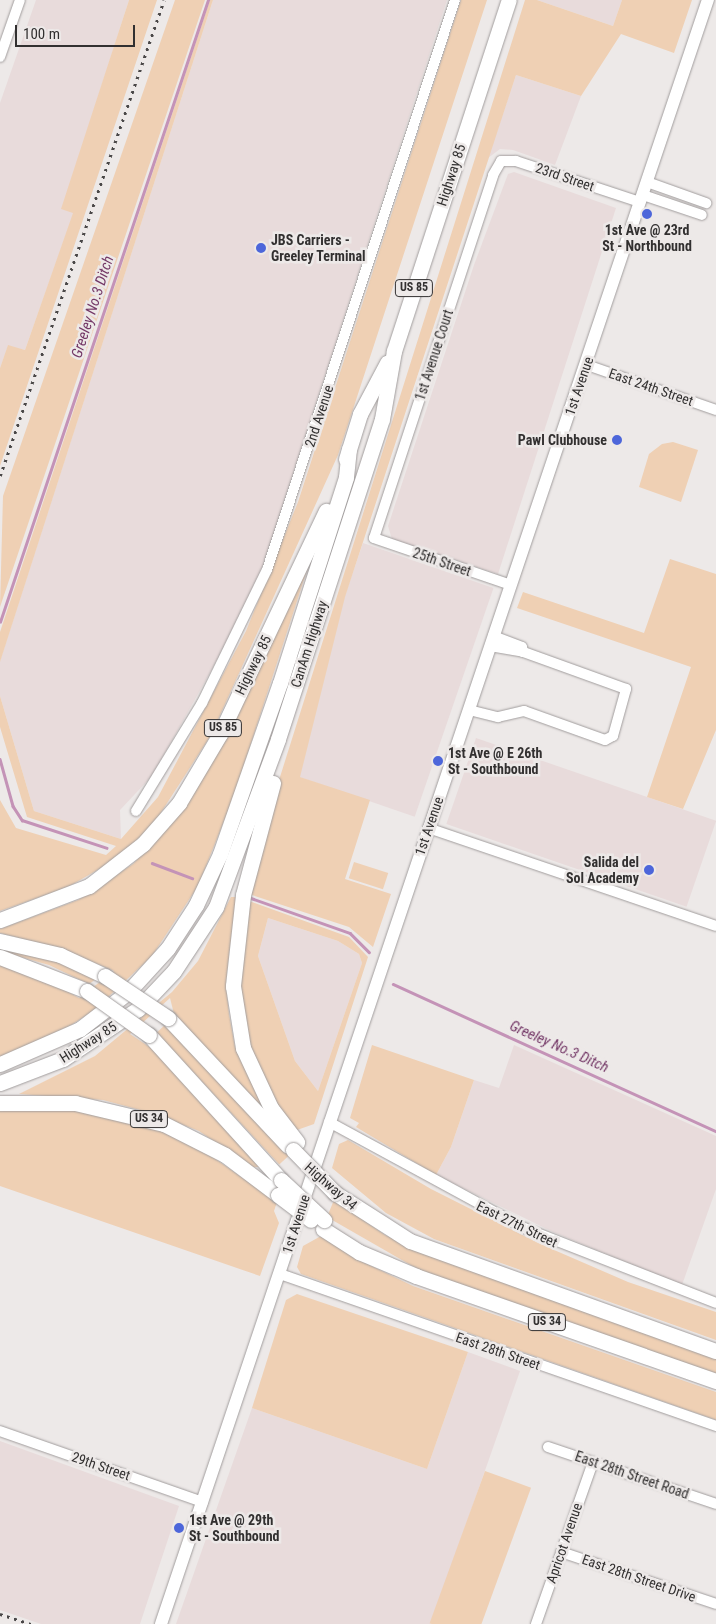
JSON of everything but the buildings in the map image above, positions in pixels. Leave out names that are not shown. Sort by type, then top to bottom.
[{"type":"highway","name":"Highway 85","points":[[339,549],[382,419],[394,351],[509,0]]},
{"type":"highway","name":"Highway 85","points":[[0,920],[88,886],[143,844],[179,803],[220,734],[299,571],[349,449],[360,414],[394,351]]},
{"type":"highway","points":[[0,1064],[57,1042],[121,998],[168,948],[196,905],[220,854],[277,691],[346,477],[349,449]]},
{"type":"highway","name":"CanAm Highway","points":[[278,739],[339,549]]},
{"type":"highway","name":"Highway 85","points":[[0,1082],[33,1073],[89,1045],[138,1009],[174,971],[225,888],[278,739]]},
{"type":"highway","points":[[278,739],[274,777],[243,895],[233,986],[243,1048],[271,1108],[295,1146]]},
{"type":"highway","name":"Highway 34","points":[[0,940],[60,955],[105,976],[168,1018],[295,1146]]},
{"type":"highway","points":[[0,957],[88,991],[149,1035],[280,1188]]},
{"type":"highway","name":"US 34","points":[[0,1103],[75,1103],[164,1124],[218,1151],[280,1188],[323,1224],[379,1260],[716,1381]]},
{"type":"highway","name":"US 34","points":[[295,1146],[337,1189],[371,1212],[443,1254],[716,1352]]},
{"type":"main road","name":"1st Avenue","points":[[161,1624],[280,1274],[428,828],[587,365],[708,0]]},
{"type":"street","points":[[0,57],[20,0]]},
{"type":"street","name":"2nd Avenue","points":[[136,811],[206,695],[267,570],[455,0]]},
{"type":"street","name":"23rd Street","points":[[494,171],[501,161],[516,161],[643,193]]},
{"type":"street","name":"1st Avenue Court","points":[[374,538],[494,171]]},
{"type":"street","points":[[643,193],[706,203]]},
{"type":"street","points":[[643,193],[702,215]]},
{"type":"street","name":"East 24th Street","points":[[587,365],[716,410]]},
{"type":"street","name":"25th Street","points":[[374,538],[511,585]]},
{"type":"street","points":[[469,710],[498,716],[524,711],[605,740],[613,736],[626,689],[523,652],[522,647],[492,641]]},
{"type":"street","points":[[428,828],[716,926]]},
{"type":"street","name":"East 27th Street","points":[[329,1122],[524,1228],[716,1303]]},
{"type":"street","name":"East 28th Street","points":[[280,1274],[716,1426]]},
{"type":"street","name":"29th Street","points":[[0,1431],[203,1502]]},
{"type":"street","name":"East 28th Street Road","points":[[548,1447],[716,1504]]},
{"type":"street","name":"Apricot Avenue","points":[[536,1624],[593,1462]]},
{"type":"street","name":"East 28th Street Drive","points":[[561,1552],[716,1604]]},
{"type":"shaded area","points":[[36,0],[129,0],[62,209],[74,212],[25,350],[8,346],[0,368],[0,103]]},
{"type":"shaded area","points":[[129,0],[157,0],[0,466],[0,368],[8,345],[25,350],[73,213],[61,209]]},
{"type":"shaded area","points":[[175,0],[205,0],[0,607],[3,496]]},
{"type":"shaded area","points":[[210,0],[213,0],[0,662],[0,632]]},
{"type":"shaded area","points":[[213,0],[447,0],[262,569],[235,628],[152,776],[120,810],[121,839],[34,811],[0,696],[0,661]]},
{"type":"shaded area","points":[[461,0],[487,0],[338,455],[211,735],[151,828],[113,861],[68,887],[0,911],[0,800],[16,828],[106,855],[116,846],[27,817],[0,727],[0,696],[34,811],[121,839],[158,797],[246,631],[298,502]]},
{"type":"shaded area","points":[[525,0],[537,0],[613,26],[622,0],[692,0],[674,53],[621,34],[581,96],[516,75],[345,597],[300,777],[370,800],[345,879],[391,894],[373,947],[349,927],[249,894],[274,796]]},
{"type":"shaded area","points":[[537,0],[622,0],[613,26]]},
{"type":"shaded area","points":[[516,75],[581,96],[555,165],[513,150],[500,149],[488,158]]},
{"type":"shaded area","points":[[514,172],[616,208],[498,574],[392,539],[388,526],[474,265],[508,174]]},
{"type":"shaded area","points":[[673,442],[698,450],[681,502],[639,487],[649,454],[662,444]]},
{"type":"shaded area","points":[[363,543],[493,588],[415,817],[284,772]]},
{"type":"shaded area","points":[[670,559],[716,574],[716,730],[683,809],[647,797],[691,667],[517,608],[523,592],[644,633]]},
{"type":"shaded area","points":[[308,567],[234,796],[198,886],[152,956],[93,1011],[43,1043],[0,1058],[0,965],[51,982],[79,998],[114,971],[64,950],[0,933],[0,929],[78,900],[133,864],[177,817],[218,752]]},
{"type":"shaded area","name":"Salida del Sol Academy","points":[[476,738],[716,821],[687,907],[446,824]]},
{"type":"shaded area","points":[[354,862],[388,873],[383,889],[349,878]]},
{"type":"shaded area","points":[[231,897],[236,897],[226,984],[229,1014],[235,1047],[265,1111],[174,1014],[170,998],[130,1034],[160,1054],[259,1167],[251,1167],[199,1131],[155,1114],[103,1100],[19,1094],[95,1056],[172,992],[198,961]]},
{"type":"shaded area","points":[[249,901],[349,937],[368,957],[314,1124],[297,1130],[276,1105],[255,1061],[240,1010],[239,957]],"holes":[[[268,918],[338,941],[359,954],[362,963],[318,1091],[295,1061],[258,956]]]},
{"type":"shaded area","points":[[268,918],[338,941],[359,954],[362,963],[318,1091],[295,1061],[258,956]]},
{"type":"shaded area","points":[[0,945],[54,958],[99,977],[89,984],[49,965],[0,951]]},
{"type":"shaded area","points":[[166,1024],[289,1156],[279,1165],[156,1033]]},
{"type":"shaded area","points":[[372,1045],[474,1080],[451,1147],[436,1175],[356,1127],[359,1123],[350,1118]]},
{"type":"shaded area","points":[[514,1045],[716,1136],[716,1189],[682,1285],[553,1232],[436,1175],[451,1147],[474,1080],[499,1088]]},
{"type":"shaded area","points":[[65,1110],[99,1113],[159,1129],[204,1151],[277,1202],[274,1211],[279,1223],[260,1276],[0,1186],[0,1111]]},
{"type":"shaded area","points":[[348,1140],[431,1189],[538,1243],[628,1282],[716,1312],[716,1340],[434,1239],[386,1213],[332,1168],[339,1144]]},
{"type":"shaded area","points":[[334,1200],[385,1235],[433,1256],[716,1356],[716,1376],[428,1275],[327,1217]]},
{"type":"shaded area","points":[[321,1236],[357,1259],[413,1286],[716,1392],[716,1420],[301,1274],[297,1267],[303,1246]]},
{"type":"shaded area","points":[[297,1294],[468,1352],[427,1469],[252,1408],[286,1300]]},
{"type":"shaded area","points":[[468,1352],[520,1371],[431,1624],[176,1624],[252,1408],[427,1469]]},
{"type":"shaded area","points":[[0,1441],[179,1506],[140,1624],[41,1624],[0,1610]]},
{"type":"shaded area","points":[[485,1471],[531,1488],[481,1624],[430,1623]]},
{"type":"waterway","name":"Greeley No.3 Ditch","points":[[0,622],[208,0]]},
{"type":"waterway","name":"Greeley No.3 Ditch","points":[[0,759],[13,806],[22,820],[107,848]]},
{"type":"waterway","name":"Greeley No.3 Ditch","points":[[152,863],[192,878]]},
{"type":"waterway","name":"Greeley No.3 Ditch","points":[[251,898],[350,933],[369,952]]},
{"type":"waterway","name":"Greeley No.3 Ditch","points":[[393,984],[716,1131]]},
{"type":"railway","points":[[0,476],[164,0]]},
{"type":"railway","points":[[0,1614],[31,1624]]},
{"type":"place","name":"1st Ave @ 23rd St - Northbound","points":[[647,214]]},
{"type":"place","name":"JBS Carriers - Greeley Terminal","points":[[261,248]]},
{"type":"place","name":"Pawl Clubhouse","points":[[617,440]]},
{"type":"place","name":"1st Ave @ E 26th St - Southbound","points":[[438,761]]},
{"type":"place","name":"Salida del Sol Academy","points":[[649,870]]},
{"type":"place","name":"1st Ave @ 29th St - Southbound","points":[[179,1528]]}]
